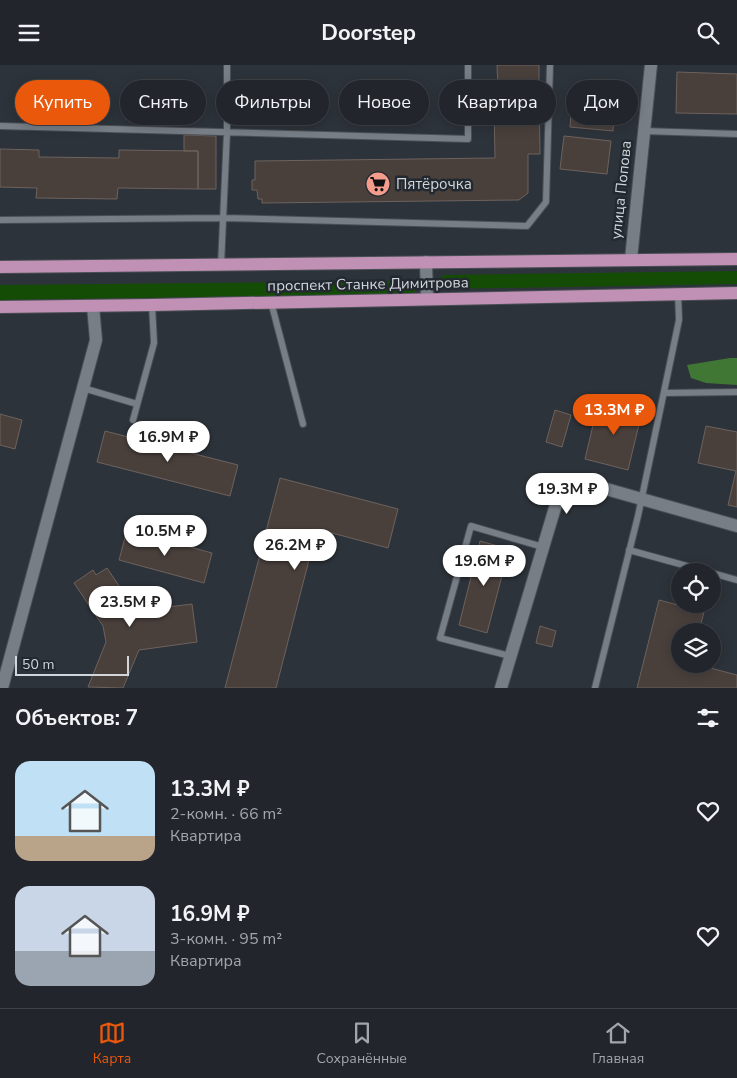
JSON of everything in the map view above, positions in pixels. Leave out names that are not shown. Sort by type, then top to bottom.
[{"type":"main road","name":"проспект Станке Димитрова","points":[[0,267],[737,259]]},
{"type":"main road","name":"проспект Станке Димитрова","points":[[0,307],[737,293]]},
{"type":"street","name":"улица Попова","points":[[630,259],[651,65]]},
{"type":"street","points":[[426,262],[427,299]]},
{"type":"street","points":[[2,688],[96,340],[93,306]]},
{"type":"street","points":[[501,688],[557,501],[565,488],[574,482],[737,526]]},
{"type":"lane","points":[[220,265],[227,65]]},
{"type":"lane","points":[[0,126],[468,139],[468,65]]},
{"type":"lane","points":[[0,220],[223,218],[527,226],[546,202],[550,65]]},
{"type":"lane","points":[[643,131],[737,134]]},
{"type":"lane","points":[[595,688],[630,550],[664,393],[679,320],[678,293]]},
{"type":"lane","points":[[271,302],[303,424]]},
{"type":"lane","points":[[133,420],[154,343],[152,305]]},
{"type":"lane","points":[[83,388],[137,404]]},
{"type":"lane","points":[[664,393],[737,392]]},
{"type":"lane","points":[[510,656],[440,638],[471,526],[543,547]]},
{"type":"lane","points":[[630,550],[676,563]]},
{"type":"lane","points":[[721,576],[737,580]]},
{"type":"green space","points":[[737,271],[737,284],[443,289],[440,287],[439,282],[443,275]]},
{"type":"green space","points":[[413,281],[416,285],[416,290],[413,294],[0,300],[0,285]]},
{"type":"green space","points":[[737,358],[737,385],[706,383],[691,378],[687,365]]},
{"type":"building","points":[[497,65],[539,65],[539,80],[498,80]]},
{"type":"building","points":[[677,72],[737,74],[737,114],[676,113]]},
{"type":"building","points":[[494,125],[540,125],[540,154],[528,154],[528,193],[519,200],[262,203],[262,199],[258,199],[257,190],[252,190],[252,180],[255,180],[255,161],[495,158]]},
{"type":"building","points":[[570,125],[613,125],[613,131],[570,127]]},
{"type":"building","points":[[184,135],[216,136],[216,189],[198,189],[198,151],[184,151]]},
{"type":"building","points":[[564,136],[611,141],[607,174],[560,169]]},
{"type":"building","points":[[0,149],[39,150],[39,157],[119,158],[119,150],[198,151],[198,189],[118,188],[117,199],[36,198],[37,188],[0,187]]},
{"type":"building","points":[[598,404],[620,410],[620,407],[642,412],[628,470],[585,459]]},
{"type":"building","points":[[555,410],[571,415],[562,447],[546,442]]},
{"type":"building","points":[[0,414],[22,420],[15,449],[0,445]]},
{"type":"building","points":[[706,426],[737,432],[737,507],[728,505],[736,471],[698,463]]},
{"type":"building","points":[[105,431],[238,465],[230,496],[97,462]]},
{"type":"building","points":[[280,478],[398,509],[388,548],[317,529],[276,688],[225,688]]},
{"type":"building","points":[[127,530],[212,553],[204,583],[119,560]]},
{"type":"building","points":[[480,541],[509,549],[487,633],[459,625]]},
{"type":"building","points":[[107,568],[136,611],[192,604],[197,642],[139,650],[123,688],[88,687],[106,642],[103,626],[74,583],[93,570],[96,575]]},
{"type":"building","points":[[659,600],[671,603],[671,613],[704,613],[701,623],[671,623],[671,673],[721,673],[721,671],[737,675],[737,688],[637,688]]},
{"type":"building","points":[[540,626],[556,631],[552,647],[536,643]]},
{"type":"place","name":"Пятёрочка","points":[[378,184]]}]
